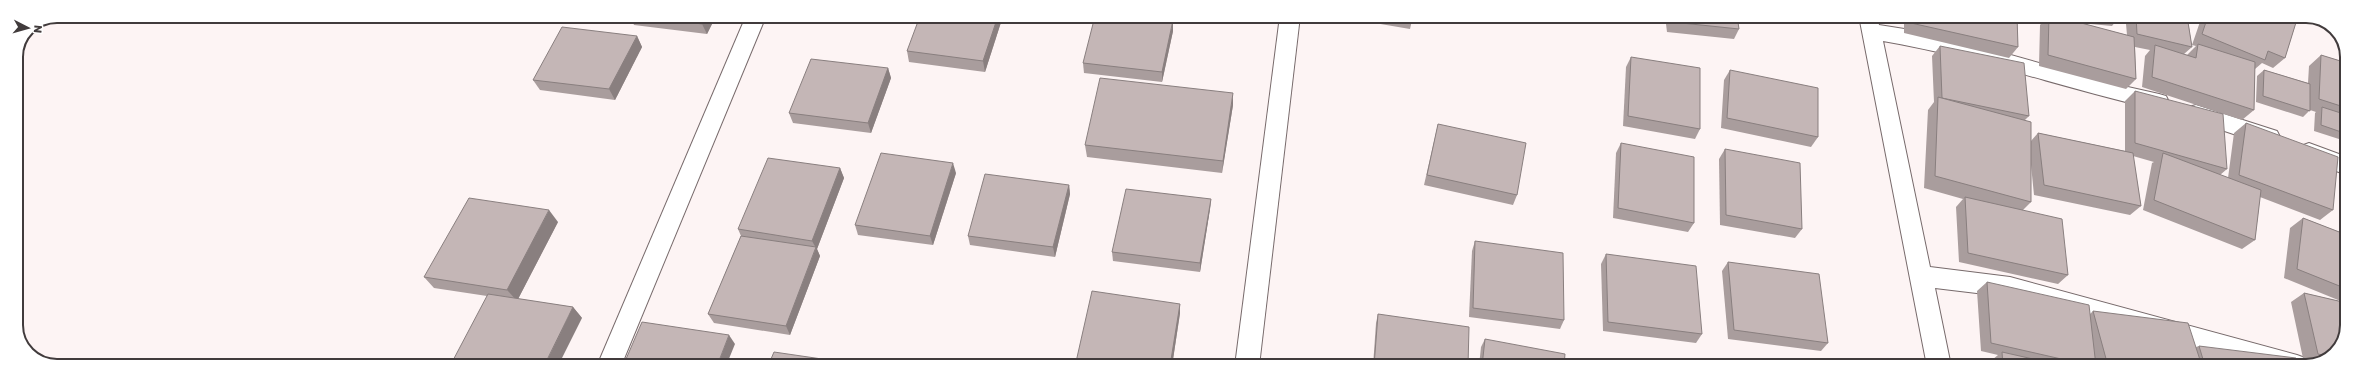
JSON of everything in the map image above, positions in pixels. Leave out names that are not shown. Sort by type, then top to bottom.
[{"type":"street","points":[[612,359],[753,23]]},
{"type":"street","points":[[1248,359],[1266,198],[1289,23]]},
{"type":"street","points":[[1938,359],[1869,24],[2110,91],[2159,102],[2248,129],[2340,163]]},
{"type":"street","points":[[1921,276],[2010,287],[2272,359]]},
{"type":"building","points":[[917,23],[996,23],[983,61],[907,51]]},
{"type":"building","points":[[1093,23],[1172,23],[1162,72],[1083,63]]},
{"type":"building","points":[[1682,23],[1738,23],[1739,29]]},
{"type":"building","points":[[1911,23],[2017,23],[2018,47]]},
{"type":"building","points":[[2049,23],[2081,23],[2134,37],[2136,79],[2048,55]]},
{"type":"building","points":[[2136,23],[2188,23],[2192,47],[2137,34]]},
{"type":"building","points":[[2206,23],[2296,23],[2285,58],[2268,51],[2265,60],[2202,34]]},
{"type":"building","points":[[562,27],[637,36],[609,89],[533,80]]},
{"type":"building","points":[[2198,44],[2255,62],[2254,110],[2152,77],[2155,45],[2196,58]]},
{"type":"building","points":[[1940,46],[2024,63],[2029,116],[1942,98]]},
{"type":"building","points":[[2321,55],[2340,61],[2340,106],[2319,99]]},
{"type":"building","points":[[1631,57],[1700,68],[1700,129],[1628,116]]},
{"type":"building","points":[[811,59],[888,68],[868,123],[789,113]]},
{"type":"building","points":[[1730,70],[1818,88],[1818,137],[1727,118]]},
{"type":"building","points":[[2264,70],[2310,84],[2310,111],[2263,96]]},
{"type":"building","points":[[1100,78],[1233,93],[1223,161],[1085,145]]},
{"type":"building","points":[[2135,91],[2223,114],[2227,169],[2135,143]]},
{"type":"building","points":[[1938,97],[2031,122],[2031,202],[1935,176]]},
{"type":"building","points":[[2322,107],[2340,113],[2340,132],[2321,125]]},
{"type":"building","points":[[2246,123],[2338,157],[2333,210],[2239,175]]},
{"type":"building","points":[[1438,124],[1526,143],[1517,195],[1427,175]]},
{"type":"building","points":[[2038,133],[2133,153],[2141,206],[2044,185]]},
{"type":"building","points":[[1621,143],[1694,157],[1694,223],[1618,208]]},
{"type":"building","points":[[1725,149],[1800,163],[1802,229],[1726,215]]},
{"type":"building","points":[[881,153],[953,163],[930,236],[855,225]]},
{"type":"building","points":[[2163,153],[2261,190],[2255,240],[2154,200]]},
{"type":"building","points":[[768,158],[840,168],[812,241],[738,229]]},
{"type":"building","points":[[985,174],[1069,185],[1053,247],[968,236]]},
{"type":"building","points":[[1126,189],[1211,199],[1200,263],[1112,252]]},
{"type":"building","points":[[1965,197],[2062,219],[2068,275],[1968,253]]},
{"type":"building","points":[[469,198],[549,210],[507,290],[424,277]]},
{"type":"building","points":[[2303,218],[2340,232],[2340,286],[2297,269]]},
{"type":"building","points":[[741,236],[816,247],[786,326],[708,314]]},
{"type":"building","points":[[1475,241],[1563,253],[1564,320],[1473,308]]},
{"type":"building","points":[[1606,254],[1696,266],[1702,334],[1608,322]]},
{"type":"building","points":[[1728,262],[1819,274],[1828,343],[1734,330]]},
{"type":"building","points":[[1987,282],[2089,305],[2095,359],[2061,359],[1991,343]]},
{"type":"building","points":[[1092,291],[1180,304],[1171,359],[1077,359]]},
{"type":"building","points":[[2304,293],[2340,301],[2340,330],[2337,340],[2329,351],[2321,355],[2318,354]]},
{"type":"building","points":[[488,294],[573,307],[547,359],[454,359]]},
{"type":"building","points":[[2093,311],[2188,323],[2200,359],[2106,359]]},
{"type":"building","points":[[1378,314],[1469,327],[1468,359],[1375,359]]},
{"type":"building","points":[[642,322],[729,335],[720,359],[626,359]]},
{"type":"building","points":[[1485,339],[1565,354],[1565,359],[1483,359]]},
{"type":"building","points":[[2199,346],[2296,359],[2203,359]]},
{"type":"building","points":[[774,352],[822,359],[771,359]]},
{"type":"building","points":[[2002,352],[2033,359],[2002,359]]}]
